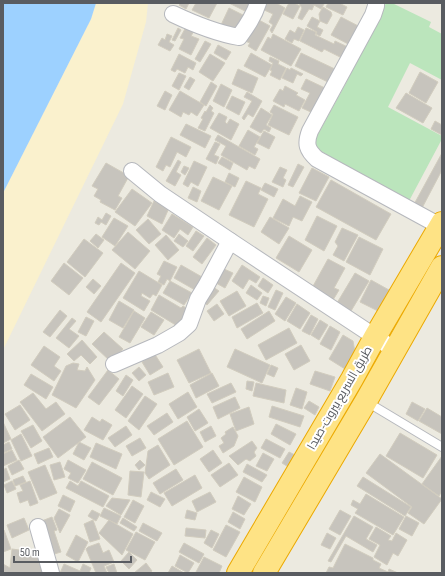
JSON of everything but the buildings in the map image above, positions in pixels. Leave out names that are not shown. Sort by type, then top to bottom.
[{"type":"highway","name":"طريق السريع بيروت-صيدا","points":[[238,573],[441,224]]},
{"type":"highway","name":"طريق السريع بيروت-صيدا","points":[[264,573],[366,401],[442,267]]},
{"type":"street","points":[[174,14],[207,28],[239,37],[256,10],[258,3]]},
{"type":"street","points":[[376,3],[373,15],[310,131],[307,145],[311,153],[317,159],[441,224]]},
{"type":"street","points":[[132,170],[160,194],[395,350]]},
{"type":"street","points":[[114,364],[158,345],[179,333],[189,324],[198,299],[230,241]]},
{"type":"street","points":[[38,527],[50,573]]},
{"type":"lane","points":[[366,401],[442,447]]},
{"type":"green space","points":[[386,3],[392,3],[431,22],[429,27],[442,34],[442,80],[410,63],[388,107],[442,136],[442,139],[409,201],[344,166],[312,145],[345,85]]},
{"type":"sand","points":[[96,3],[148,3],[146,22],[123,104],[3,350],[3,193],[91,19]]},
{"type":"water","points":[[3,3],[96,3],[91,19],[3,193]]}]
